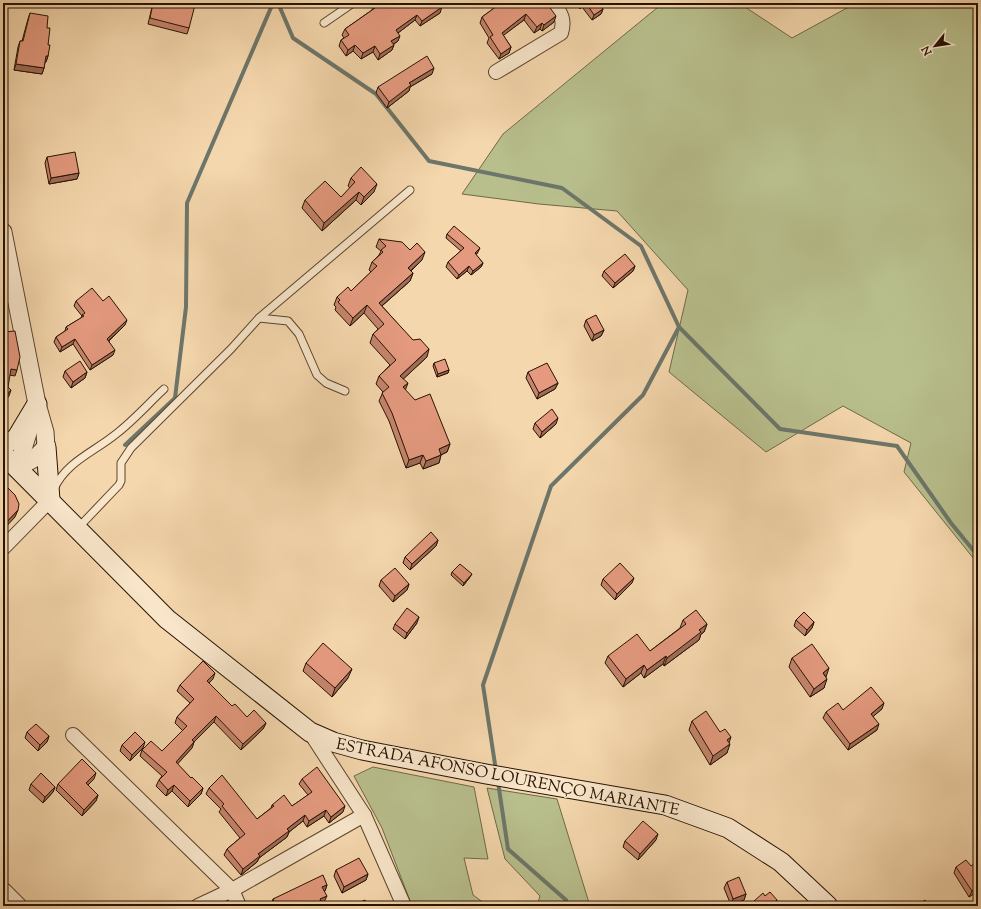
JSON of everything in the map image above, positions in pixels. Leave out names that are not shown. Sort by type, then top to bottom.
[{"type":"main road","points":[[3,444],[16,439],[37,404]]},
{"type":"main road","points":[[46,447],[50,500]]},
{"type":"main road","name":"ESTRADA AFONSO LOURENÇO MARIANTE","points":[[3,454],[167,620],[310,732],[333,742],[362,750],[486,774],[665,805],[728,828],[781,862],[828,906]]},
{"type":"street","points":[[496,72],[561,33],[564,24],[562,16],[554,3]]},
{"type":"street","points":[[3,232],[37,404],[45,432],[46,447],[35,458],[17,468]]},
{"type":"street","points":[[17,468],[37,404]]},
{"type":"street","points":[[3,548],[50,500]]},
{"type":"street","points":[[310,732],[364,815],[404,906]]},
{"type":"street","points":[[73,735],[232,890],[239,906]]},
{"type":"street","points":[[198,906],[232,890],[364,815]]},
{"type":"street","points":[[4,890],[20,906]]},
{"type":"lane","points":[[324,24],[354,3]]},
{"type":"lane","points":[[77,529],[119,485],[121,481],[121,463],[131,448],[231,349],[259,318],[410,190]]},
{"type":"lane","points":[[259,318],[288,321],[298,334],[317,375],[326,383],[345,391]]},
{"type":"lane","points":[[50,500],[59,477],[70,466],[116,434],[164,389]]},
{"type":"green space","points":[[663,3],[739,3],[792,38],[856,3],[978,3],[978,564],[904,472],[911,443],[843,406],[766,452],[669,372],[688,290],[617,211],[539,204],[462,194],[503,134]]},
{"type":"green space","points":[[373,767],[474,787],[488,859],[464,858],[473,895],[488,906],[412,906],[382,828],[354,776]]},
{"type":"green space","points":[[487,788],[557,799],[590,906],[537,906],[540,896],[505,859]]},
{"type":"building","points":[[153,3],[176,7],[176,3],[195,5],[189,28],[150,18]]},
{"type":"building","points":[[378,3],[440,3],[442,7],[422,21],[417,15],[396,30],[400,36],[391,41],[394,45],[380,54],[375,46],[363,53],[355,45],[348,50],[341,40],[349,35],[345,29],[375,8],[373,6]]},
{"type":"building","points":[[501,3],[542,3],[545,7],[548,5],[556,16],[544,25],[542,23],[537,27],[526,14],[502,33],[511,47],[501,54],[490,37],[493,35],[482,17]]},
{"type":"building","points":[[586,3],[599,3],[603,9],[594,15]]},
{"type":"building","points":[[30,13],[48,16],[47,28],[50,28],[48,45],[50,45],[44,68],[16,64],[20,41],[23,41]]},
{"type":"building","points":[[427,56],[434,68],[409,83],[411,85],[389,102],[378,87]]},
{"type":"building","points":[[75,152],[79,173],[51,178],[47,157]]},
{"type":"building","points":[[361,167],[377,184],[364,197],[359,192],[324,223],[305,200],[325,181],[341,197],[355,182],[351,178]]},
{"type":"building","points":[[454,226],[480,248],[475,253],[483,263],[473,271],[469,266],[459,275],[448,262],[464,248],[447,234]]},
{"type":"building","points":[[379,239],[402,242],[410,250],[417,243],[425,252],[408,268],[413,273],[379,303],[413,340],[420,339],[429,349],[400,376],[408,383],[403,387],[415,400],[430,394],[450,444],[439,449],[441,455],[426,461],[423,455],[409,460],[392,413],[382,393],[389,387],[379,376],[396,360],[373,334],[384,324],[367,305],[353,318],[338,302],[340,300],[337,297],[348,287],[351,291],[377,266],[372,262],[383,252],[381,250],[386,246]]},
{"type":"building","points":[[625,254],[635,266],[615,283],[604,271]]},
{"type":"building","points":[[92,288],[103,301],[109,296],[127,320],[107,339],[115,350],[92,365],[75,339],[62,347],[56,337],[68,329],[66,327],[84,316],[82,315],[85,313],[76,301]]},
{"type":"building","points":[[596,315],[604,330],[594,335],[586,320]]},
{"type":"building","points":[[15,331],[20,357],[17,370],[11,369],[8,387],[11,390],[3,399],[3,332]]},
{"type":"building","points":[[445,359],[449,370],[438,374],[434,363]]},
{"type":"building","points":[[80,361],[87,372],[73,382],[65,371]]},
{"type":"building","points":[[547,363],[558,383],[539,393],[528,372]]},
{"type":"building","points":[[552,409],[558,418],[542,432],[535,423]]},
{"type":"building","points":[[3,483],[15,495],[19,504],[18,510],[3,526]]},
{"type":"building","points":[[431,532],[438,540],[412,564],[405,557]]},
{"type":"building","points":[[620,563],[634,578],[617,594],[603,579]]},
{"type":"building","points":[[460,564],[472,574],[464,583],[452,572]]},
{"type":"building","points":[[395,568],[409,584],[395,596],[381,580]]},
{"type":"building","points":[[407,608],[419,617],[407,633],[395,624]]},
{"type":"building","points":[[696,610],[707,624],[699,630],[701,632],[667,658],[666,656],[647,670],[644,665],[626,679],[608,656],[637,634],[650,651],[686,624],[683,620]]},
{"type":"building","points":[[804,612],[814,622],[807,630],[796,620]]},
{"type":"building","points":[[323,643],[352,669],[335,688],[306,663]]},
{"type":"building","points":[[812,644],[829,668],[823,673],[827,679],[814,689],[792,658]]},
{"type":"building","points":[[203,661],[215,673],[207,681],[232,706],[235,704],[247,717],[254,710],[266,723],[243,744],[216,716],[192,740],[194,742],[176,762],[203,788],[190,801],[174,785],[168,790],[159,780],[167,772],[142,750],[151,741],[162,751],[187,726],[177,717],[194,699],[180,685]]},
{"type":"building","points":[[871,687],[884,703],[871,714],[879,724],[850,744],[826,712],[838,703],[843,710]]},
{"type":"building","points":[[706,711],[720,732],[725,729],[731,737],[727,740],[730,744],[713,756],[692,721]]},
{"type":"building","points":[[36,724],[49,736],[40,745],[27,732]]},
{"type":"building","points":[[135,732],[145,742],[132,755],[122,745]]},
{"type":"building","points":[[82,759],[96,773],[86,783],[98,795],[84,810],[58,784]]},
{"type":"building","points":[[317,767],[345,806],[331,817],[326,810],[309,821],[305,815],[287,829],[289,831],[258,854],[260,856],[243,869],[227,849],[245,834],[222,806],[224,804],[209,788],[222,775],[257,819],[274,806],[272,805],[284,795],[292,806],[312,792],[302,779]]},
{"type":"building","points":[[41,773],[55,787],[45,797],[31,784]]},
{"type":"building","points":[[643,821],[658,834],[640,854],[625,841]]},
{"type":"building","points":[[359,858],[368,874],[344,887],[336,870]]},
{"type":"building","points":[[966,860],[971,866],[975,863],[978,867],[978,887],[972,891],[956,867]]},
{"type":"building","points":[[323,875],[327,885],[322,887],[327,896],[320,899],[323,906],[276,906],[273,899]]},
{"type":"building","points":[[739,877],[746,894],[733,899],[727,882]]},
{"type":"building","points":[[770,892],[777,900],[770,906],[756,906],[753,902],[763,893],[765,896]]},
{"type":"building","points":[[365,900],[368,906],[352,906]]},
{"type":"building","points":[[925,900],[930,906],[916,906]]},
{"type":"building","points":[[219,903],[220,906],[213,906]]},
{"type":"waterway","points":[[125,445],[175,398],[186,307],[187,203],[273,3]]},
{"type":"waterway","points":[[278,3],[293,38],[376,94],[429,161],[562,188],[641,246],[679,327],[780,429],[897,446],[951,523],[978,556]]},
{"type":"waterway","points":[[496,771],[483,685],[551,486],[643,395],[679,327]]},
{"type":"waterway","points":[[498,782],[508,849],[566,900],[568,906]]}]
